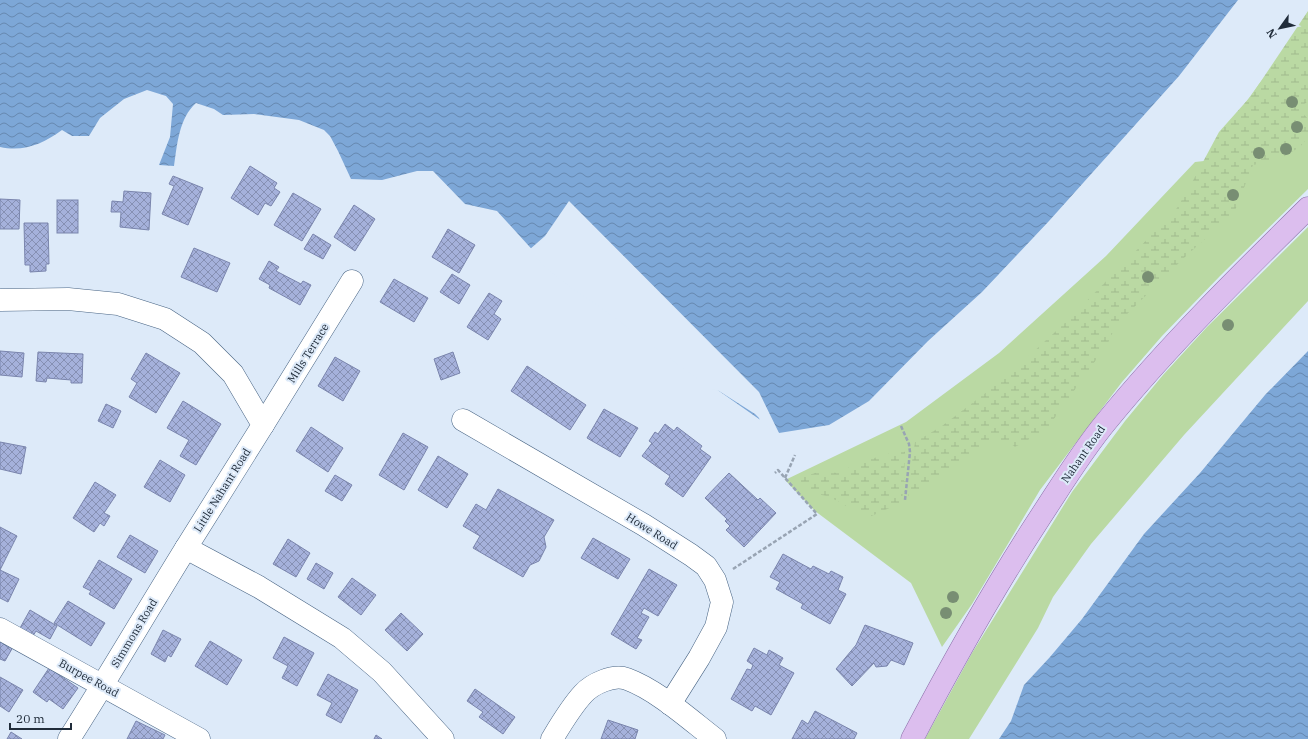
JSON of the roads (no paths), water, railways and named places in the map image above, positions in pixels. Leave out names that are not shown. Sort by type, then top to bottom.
[{"type":"main road","name":"Nahant Road","points":[[912,739],[940,685],[1021,547],[1104,423],[1157,361],[1308,208]]},
{"type":"street","name":"Mills Terrace","points":[[263,425],[352,281]]},
{"type":"street","points":[[0,300],[68,299],[118,304],[165,319],[202,343],[233,374],[263,425]]},
{"type":"street","name":"Howe Road","points":[[463,420],[644,525],[706,566],[716,580],[722,602],[716,627],[699,658],[670,704]]},
{"type":"street","name":"Little Nahant Road","points":[[186,548],[263,425]]},
{"type":"street","points":[[186,548],[258,586],[342,638],[382,672],[443,739]]},
{"type":"street","name":"Simmons Road","points":[[69,739],[103,686],[138,625],[186,548]]},
{"type":"street","name":"Burpee Road","points":[[0,629],[199,739]]},
{"type":"street","points":[[552,739],[566,716],[584,693],[605,679],[626,678],[670,704],[715,739]]},
{"type":"water","points":[[0,0],[1238,0],[1179,76],[1049,221],[982,292],[928,341],[869,401],[829,425],[779,433],[548,267],[497,211],[465,204],[433,171],[417,171],[382,180],[351,179],[330,136],[324,130],[299,120],[254,114],[223,115],[214,109],[196,103],[190,109],[182,124],[174,166],[159,165],[170,137],[173,104],[166,96],[147,90],[124,99],[100,118],[89,136],[72,136],[62,130],[33,146],[25,148],[0,147]]},
{"type":"water","points":[[1308,351],[1308,739],[999,739],[1011,721],[1024,685],[1082,619],[1144,534],[1200,473],[1265,395]]}]
